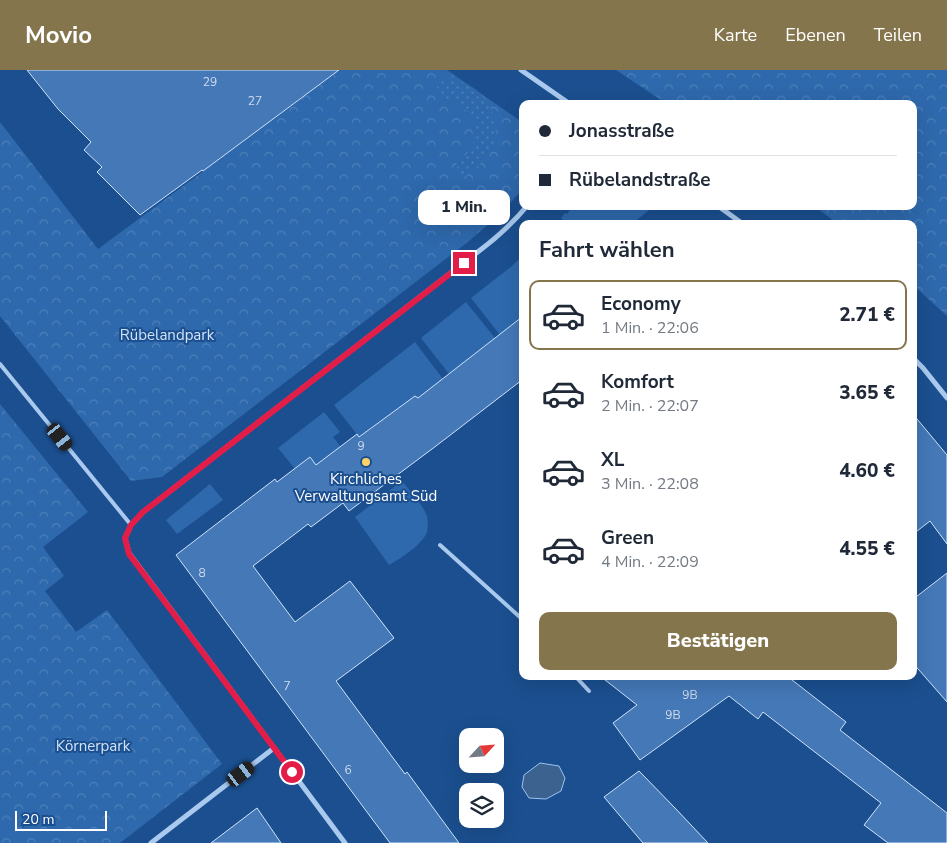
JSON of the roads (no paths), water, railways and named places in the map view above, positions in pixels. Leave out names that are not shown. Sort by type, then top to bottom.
[{"type":"street","points":[[521,70],[564,100]]},
{"type":"street","points":[[345,843],[129,554],[125,538],[131,525],[143,512],[479,251],[523,210]]},
{"type":"street","points":[[723,210],[737,220]]},
{"type":"street","points":[[917,363],[947,398]]},
{"type":"street","points":[[151,843],[274,748]]},
{"type":"lane","points":[[0,364],[131,525]]},
{"type":"lane","points":[[440,545],[519,616]]},
{"type":"lane","points":[[579,680],[589,691]]},
{"type":"place","name":"Kirchliches Verwaltungsamt Süd","points":[[366,462]]},
{"type":"park label","name":"Rübelandpark","points":[[167,335]]},
{"type":"park label","name":"Körnerpark","points":[[93,746]]}]
